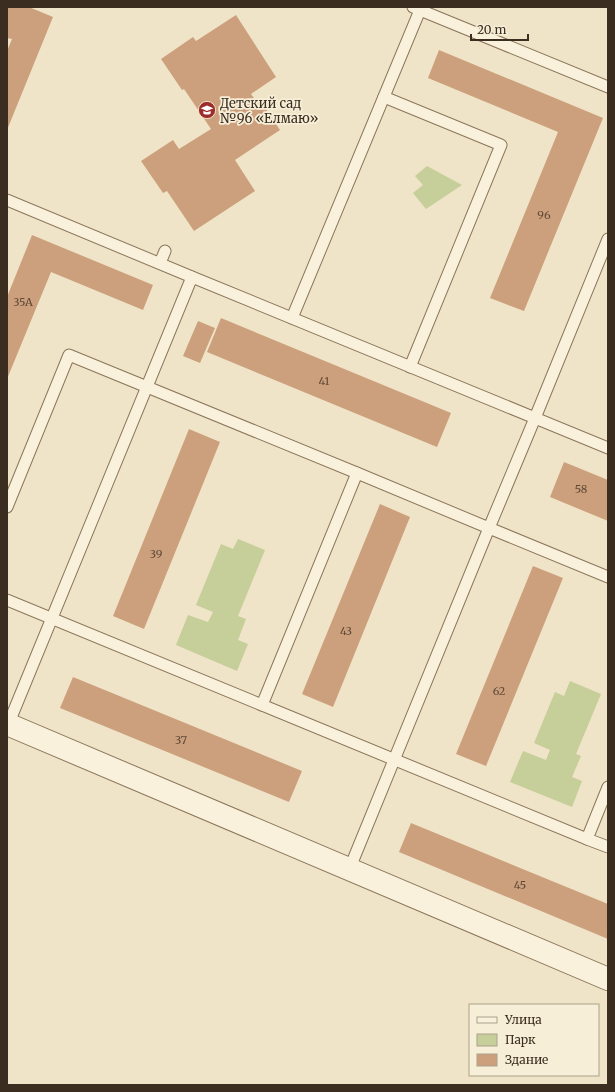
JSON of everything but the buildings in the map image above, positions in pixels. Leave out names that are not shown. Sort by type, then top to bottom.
[{"type":"street","points":[[8,725],[608,980]]},
{"type":"lane","points":[[292,318],[384,97],[418,8],[608,87]]},
{"type":"lane","points":[[384,97],[501,145],[410,367]]},
{"type":"lane","points":[[7,200],[608,448]]},
{"type":"lane","points":[[349,870],[608,239]]},
{"type":"lane","points":[[160,263],[165,251]]},
{"type":"lane","points":[[8,725],[192,276]]},
{"type":"lane","points":[[7,507],[69,355],[608,577]]},
{"type":"lane","points":[[262,705],[357,473]]},
{"type":"lane","points":[[7,600],[608,847]]},
{"type":"lane","points":[[587,839],[608,787]]},
{"type":"green space","points":[[427,166],[462,185],[426,209],[413,193],[423,185],[415,176]]},
{"type":"green space","points":[[238,539],[265,550],[238,616],[246,619],[238,640],[248,644],[237,671],[176,645],[188,615],[208,622],[213,612],[196,605],[221,544],[233,549]]},
{"type":"green space","points":[[570,681],[601,694],[576,754],[581,756],[572,777],[582,781],[572,807],[510,782],[523,751],[546,760],[550,750],[534,743],[555,692],[564,696]]},
{"type":"place","name":"Детский сад №96 «Елмаю»","points":[[207,110]]}]
